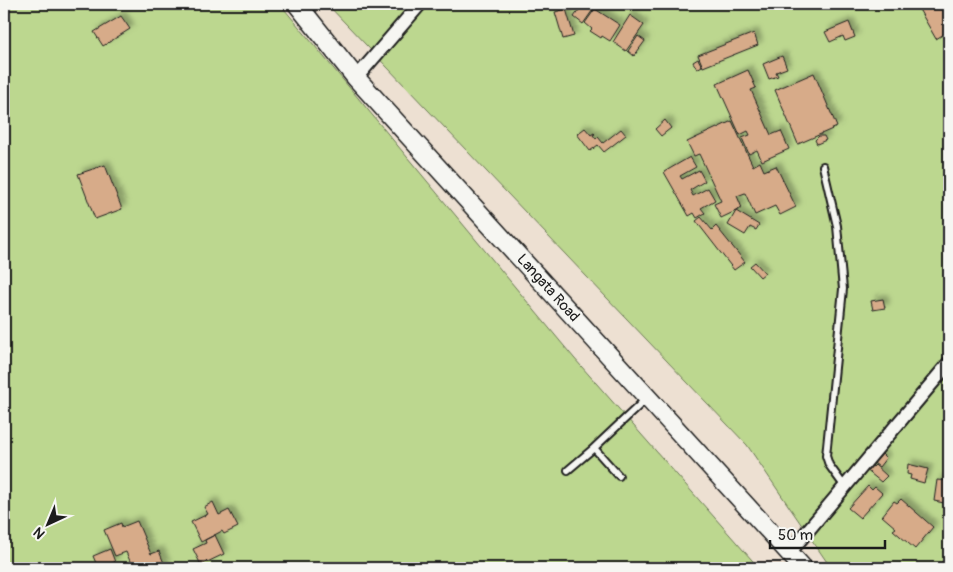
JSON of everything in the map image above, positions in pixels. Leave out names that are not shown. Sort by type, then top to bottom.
[{"type":"main road","name":"Langata Road","points":[[297,4],[356,78],[803,568]]},
{"type":"street","points":[[356,78],[420,4]]},
{"type":"street","points":[[789,553],[949,363]]},
{"type":"lane","points":[[823,166],[837,226],[844,288],[826,456],[829,464],[845,487]]},
{"type":"lane","points":[[568,470],[647,397]]},
{"type":"lane","points":[[594,448],[620,476]]},
{"type":"lane","points":[[944,568],[949,560]]},
{"type":"green space","points":[[4,4],[280,4],[574,358],[759,568],[4,568]]},
{"type":"green space","points":[[327,4],[949,4],[949,568],[831,568],[747,445]]},
{"type":"building","points":[[583,4],[597,4],[583,24],[574,17]]},
{"type":"building","points":[[916,4],[949,4],[949,31],[936,39]]},
{"type":"building","points":[[566,9],[574,36],[563,39],[555,12]]},
{"type":"building","points":[[595,9],[620,25],[610,41],[590,31],[592,29],[585,23]]},
{"type":"building","points":[[630,15],[644,25],[626,51],[613,42]]},
{"type":"building","points":[[121,16],[130,29],[103,46],[94,32]]},
{"type":"building","points":[[849,22],[855,37],[845,41],[843,36],[830,42],[825,32]]},
{"type":"building","points":[[754,33],[758,45],[703,67],[698,55]]},
{"type":"building","points":[[638,36],[645,41],[634,56],[628,51]]},
{"type":"building","points":[[782,56],[787,68],[776,72],[778,76],[769,79],[763,64]]},
{"type":"building","points":[[698,59],[702,66],[697,69],[693,62]]},
{"type":"building","points":[[748,70],[756,88],[751,90],[771,135],[781,131],[789,149],[762,161],[757,150],[749,154],[742,138],[750,135],[748,131],[740,135],[717,84]]},
{"type":"building","points":[[814,73],[837,127],[798,144],[775,90]]},
{"type":"building","points":[[665,120],[671,128],[661,136],[655,129]]},
{"type":"building","points":[[732,121],[753,166],[760,162],[764,171],[776,166],[796,207],[780,215],[775,206],[755,215],[745,193],[737,196],[742,208],[721,218],[714,204],[721,201],[699,154],[694,156],[687,142]]},
{"type":"building","points":[[585,128],[591,135],[594,133],[593,135],[596,139],[598,137],[603,143],[621,129],[626,135],[604,152],[598,145],[590,151],[577,134]]},
{"type":"building","points":[[819,136],[824,136],[826,140],[817,144],[815,140]]},
{"type":"building","points":[[690,157],[696,167],[680,176],[682,179],[699,170],[705,181],[690,190],[693,196],[708,188],[715,200],[701,208],[705,213],[697,218],[694,213],[689,216],[664,172]]},
{"type":"building","points":[[105,165],[122,209],[95,219],[78,174]]},
{"type":"building","points":[[736,211],[759,225],[756,230],[750,227],[745,235],[728,225]]},
{"type":"building","points":[[701,217],[712,230],[716,226],[745,262],[734,270],[696,221]]},
{"type":"building","points":[[755,262],[765,273],[760,277],[750,266]]},
{"type":"building","points":[[883,299],[885,308],[873,310],[871,301]]},
{"type":"building","points":[[882,454],[886,458],[879,467],[874,463]]},
{"type":"building","points":[[869,464],[873,467],[875,465],[887,476],[881,482],[865,469]]},
{"type":"building","points":[[908,464],[928,469],[924,483],[910,479],[911,475],[907,474]]},
{"type":"building","points":[[937,480],[948,481],[944,503],[934,501]]},
{"type":"building","points":[[868,486],[872,490],[875,487],[882,493],[860,518],[848,508]]},
{"type":"building","points":[[901,499],[933,527],[915,549],[893,530],[896,528],[882,516],[894,501],[897,503]]},
{"type":"building","points":[[213,502],[219,515],[229,510],[238,527],[224,534],[222,531],[201,542],[191,522],[208,514],[204,507]]},
{"type":"building","points":[[137,521],[151,554],[159,551],[166,568],[133,568],[126,552],[115,556],[104,530],[121,523],[122,527]]},
{"type":"building","points":[[215,535],[224,554],[201,565],[193,549],[206,543],[205,540]]},
{"type":"building","points":[[110,549],[115,562],[98,568],[93,556]]}]
